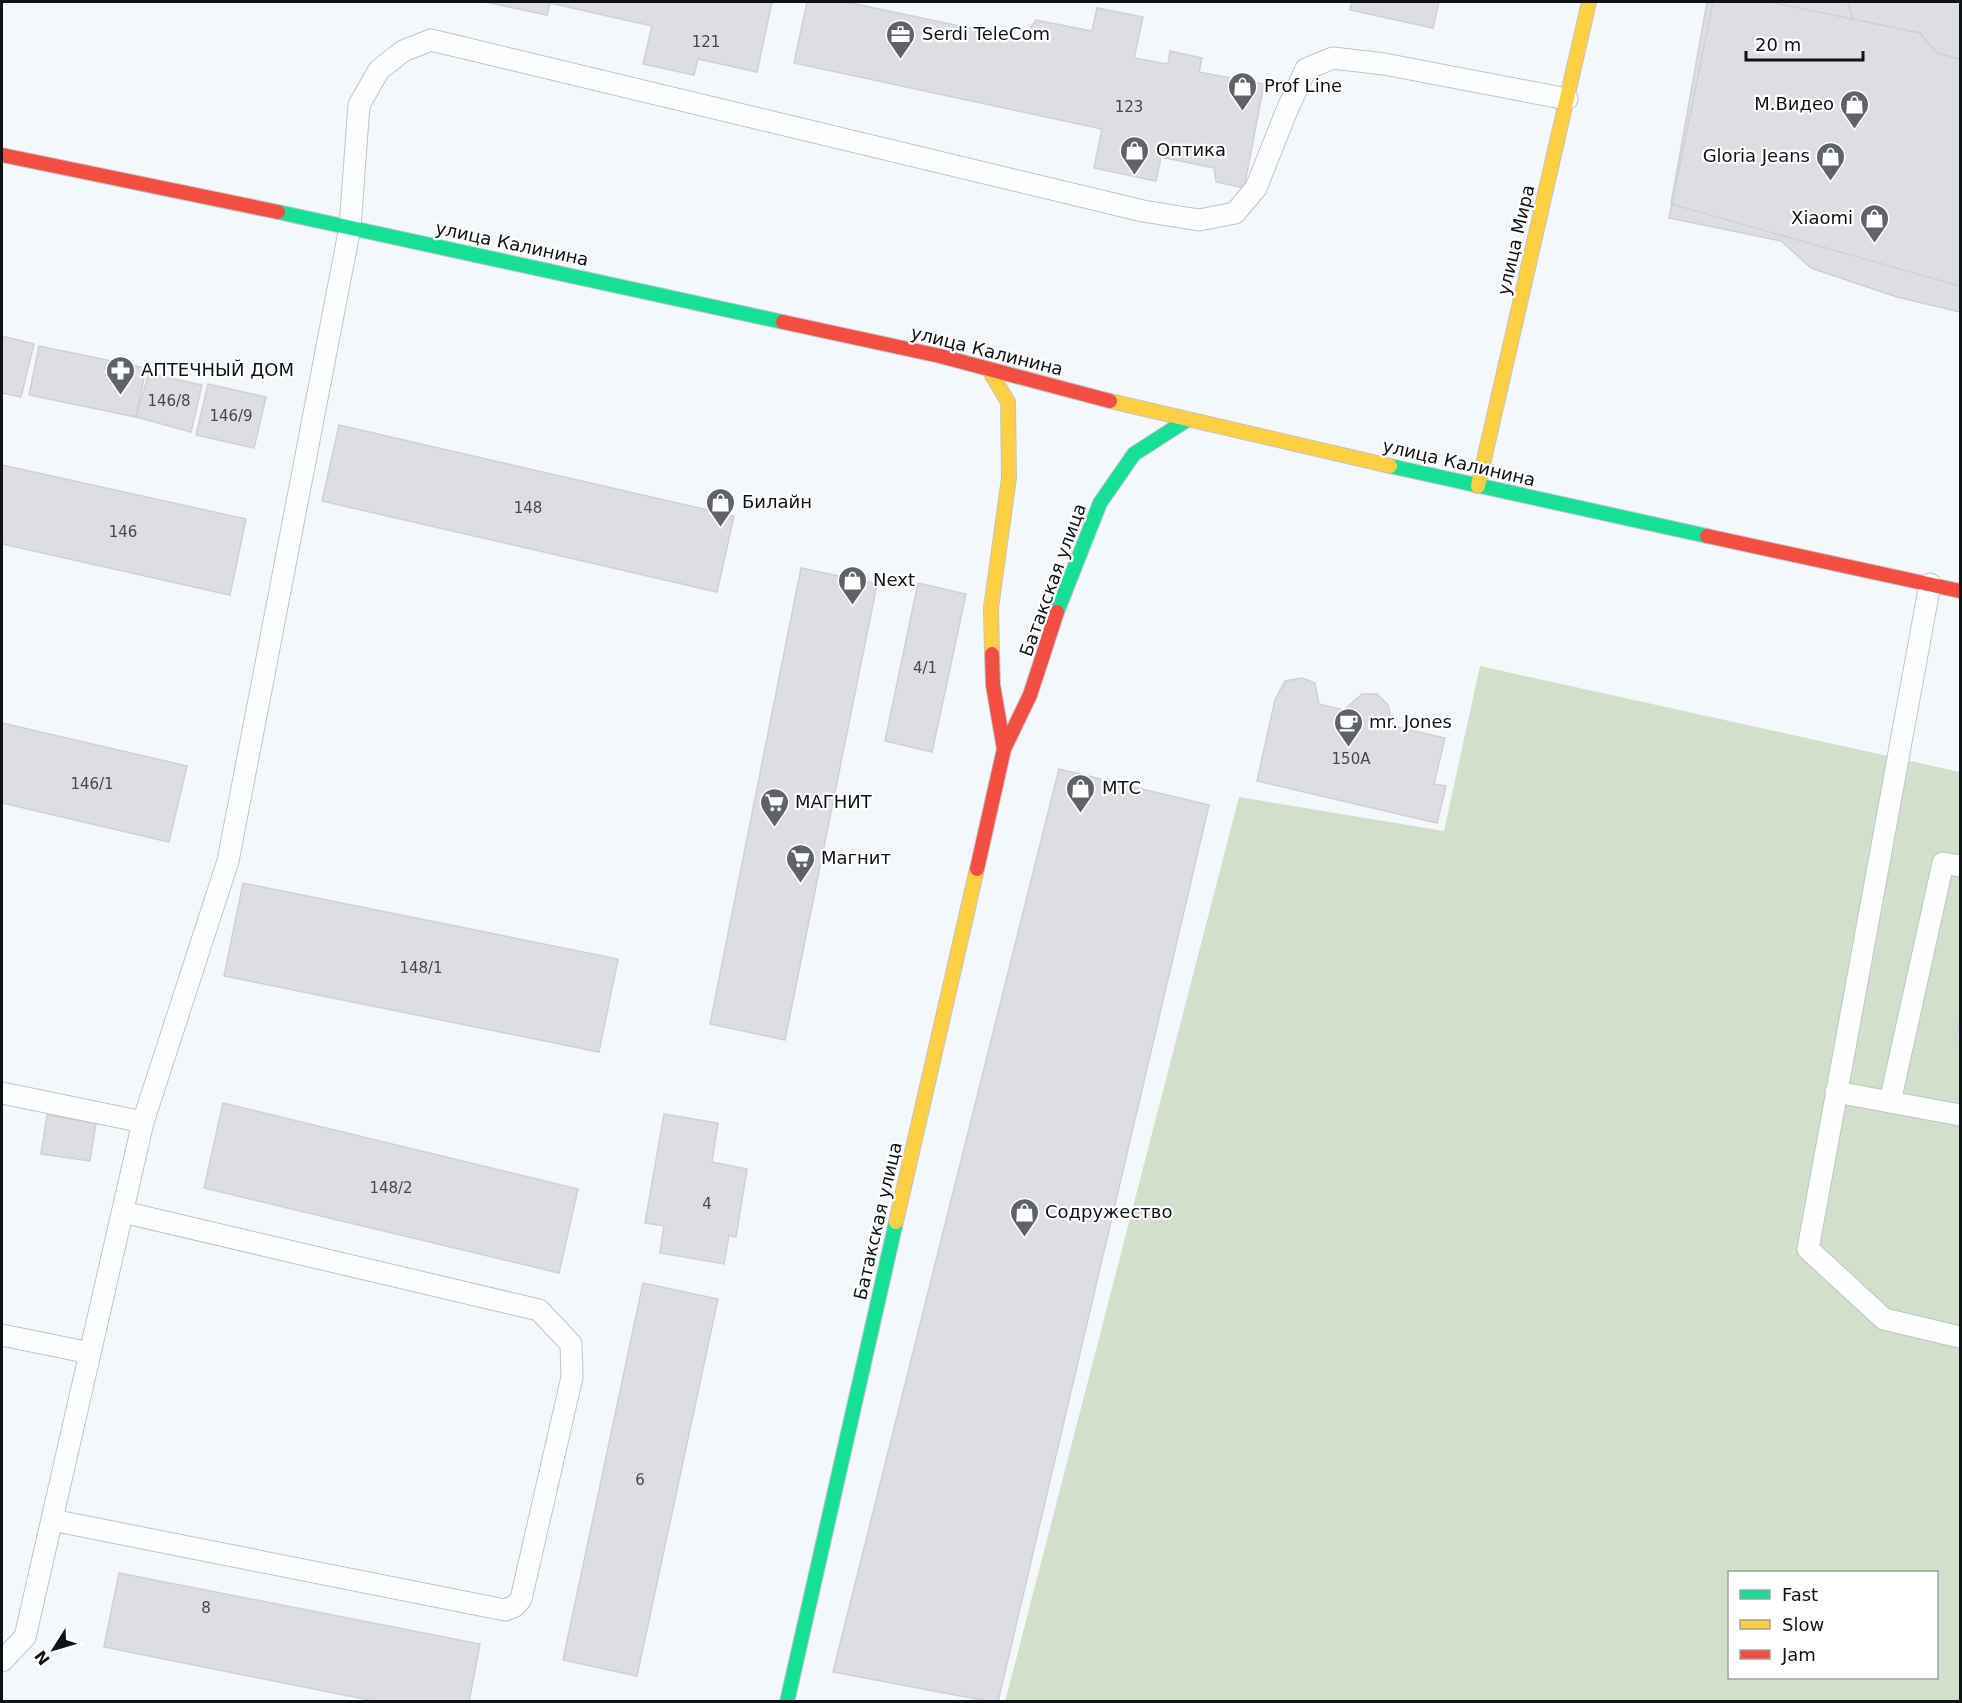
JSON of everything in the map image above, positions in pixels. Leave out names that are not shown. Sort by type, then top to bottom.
[{"type":"main road","name":"улица Мира","points":[[1478,486],[1589,2]]},
{"type":"main road","name":"улица Калинина","points":[[2,155],[350,227],[940,356],[1187,420],[1960,591]]},
{"type":"main road","name":"Батакская улица","points":[[989,370],[1008,402],[1009,478],[991,608],[993,685],[1004,749]]},
{"type":"main road","name":"Батакская улица","points":[[787,1701],[1004,749],[1030,695],[1057,613],[1100,503],[1134,454],[1187,420]]},
{"type":"lane","points":[[2,1661],[25,1637],[143,1122],[228,861],[350,227],[359,105],[379,70],[403,51],[431,40],[1143,211],[1199,220],[1236,213],[1256,188],[1306,69],[1333,58],[1384,64],[1567,99]]},
{"type":"lane","points":[[1930,584],[1808,1249],[1884,1319],[1960,1337]]},
{"type":"lane","points":[[1890,1102],[1943,863],[1960,866]]},
{"type":"lane","points":[[1836,1092],[1960,1115]]},
{"type":"lane","points":[[2,1093],[143,1122]]},
{"type":"lane","points":[[52,1520],[505,1610],[515,1606],[521,1599],[572,1377],[570,1344],[539,1310],[123,1212]]},
{"type":"lane","points":[[2,1335],[90,1353]]},
{"type":"green space","points":[[1480,666],[1960,772],[1960,1701],[1005,1702],[1239,797],[1444,831]]},
{"type":"building","points":[[485,2],[772,2],[757,72],[698,59],[694,75],[643,64],[652,26],[550,3],[547,15]]},
{"type":"building","points":[[807,2],[846,2],[1022,39],[1036,20],[1092,31],[1097,8],[1143,17],[1134,58],[1168,64],[1170,51],[1202,58],[1199,72],[1264,84],[1244,188],[1216,182],[1214,168],[1161,157],[1156,181],[1094,168],[1102,129],[794,63]]},
{"type":"building","points":[[1352,2],[1439,2],[1433,28],[1350,10]]},
{"type":"building","points":[[1707,2],[1960,2],[1960,286],[1671,204]]},
{"type":"building","points":[[1713,2],[1770,2],[1920,33],[1937,53],[1960,59],[1960,312],[1897,297],[1811,268],[1781,241],[1669,218]]},
{"type":"building","points":[[1847,2],[1960,2],[1960,59],[1937,53],[1920,33],[1853,19]]},
{"type":"building","points":[[2,336],[34,344],[21,397],[2,393]]},
{"type":"building","points":[[39,346],[146,368],[136,417],[29,395]]},
{"type":"building","points":[[149,373],[202,385],[191,432],[136,417]]},
{"type":"building","points":[[208,384],[266,397],[254,448],[196,435]]},
{"type":"building","points":[[339,425],[734,516],[717,592],[322,501]]},
{"type":"building","points":[[2,465],[246,519],[230,595],[2,544]]},
{"type":"building","points":[[801,568],[877,584],[785,1040],[710,1024]]},
{"type":"building","points":[[918,583],[966,594],[932,752],[885,741]]},
{"type":"building","points":[[1302,678],[1315,683],[1319,704],[1344,710],[1362,694],[1377,694],[1388,705],[1393,726],[1445,738],[1434,784],[1446,786],[1437,823],[1257,781],[1275,700],[1285,681]]},
{"type":"building","points":[[2,723],[187,766],[169,842],[2,803]]},
{"type":"building","name":"Содружество","points":[[1059,769],[1209,805],[998,1702],[992,1702],[833,1672]]},
{"type":"building","points":[[243,883],[618,959],[599,1052],[224,976]]},
{"type":"building","points":[[1960,1017],[1960,1043],[1955,1042]]},
{"type":"building","points":[[223,1103],[578,1189],[559,1273],[204,1188]]},
{"type":"building","points":[[664,1114],[718,1123],[712,1162],[747,1169],[736,1237],[729,1235],[724,1264],[660,1253],[664,1226],[645,1223]]},
{"type":"building","points":[[47,1115],[96,1123],[90,1161],[41,1154]]},
{"type":"building","points":[[643,1283],[718,1299],[637,1676],[563,1660]]},
{"type":"building","points":[[119,1573],[480,1644],[469,1702],[379,1702],[104,1647]]},
{"type":"traffic: fast","points":[[278,212],[783,322]]},
{"type":"traffic: fast","points":[[1057,612],[1100,503],[1134,454],[1187,420]]},
{"type":"traffic: fast","points":[[1390,466],[1707,536]]},
{"type":"traffic: fast","points":[[787,1702],[896,1222]]},
{"type":"traffic: slow","points":[[1478,486],[1589,2]]},
{"type":"traffic: slow","points":[[989,370],[1008,402],[1009,478],[991,608],[992,654]]},
{"type":"traffic: slow","points":[[1110,401],[1390,466]]},
{"type":"traffic: slow","points":[[896,1222],[977,869]]},
{"type":"traffic: jam","points":[[2,155],[278,212]]},
{"type":"traffic: jam","points":[[783,322],[940,356],[1110,401]]},
{"type":"traffic: jam","points":[[1707,536],[1960,591]]},
{"type":"traffic: jam","points":[[977,869],[1004,749],[1030,695],[1057,612]]},
{"type":"traffic: jam","points":[[992,654],[993,685],[1004,749]]},
{"type":"place","name":"Serdi TeleCom","points":[[901,60]]},
{"type":"place","name":"Prof Line","points":[[1243,112]]},
{"type":"place","name":"М.Видео","points":[[1855,130]]},
{"type":"place","name":"Оптика","points":[[1135,176]]},
{"type":"place","name":"Gloria Jeans","points":[[1831,182]]},
{"type":"place","name":"Xiaomi","points":[[1874,244]]},
{"type":"place","name":"АПТЕЧНЫЙ ДОМ","points":[[120,396]]},
{"type":"place","name":"Билайн","points":[[721,528]]},
{"type":"place","name":"Next","points":[[852,606]]},
{"type":"place","name":"mr. Jones","points":[[1348,748]]},
{"type":"place","name":"МТС","points":[[1081,814]]},
{"type":"place","name":"МАГНИТ","points":[[774,828]]},
{"type":"place","name":"Магнит","points":[[800,884]]},
{"type":"place","name":"Содружество","points":[[1024,1238]]}]
